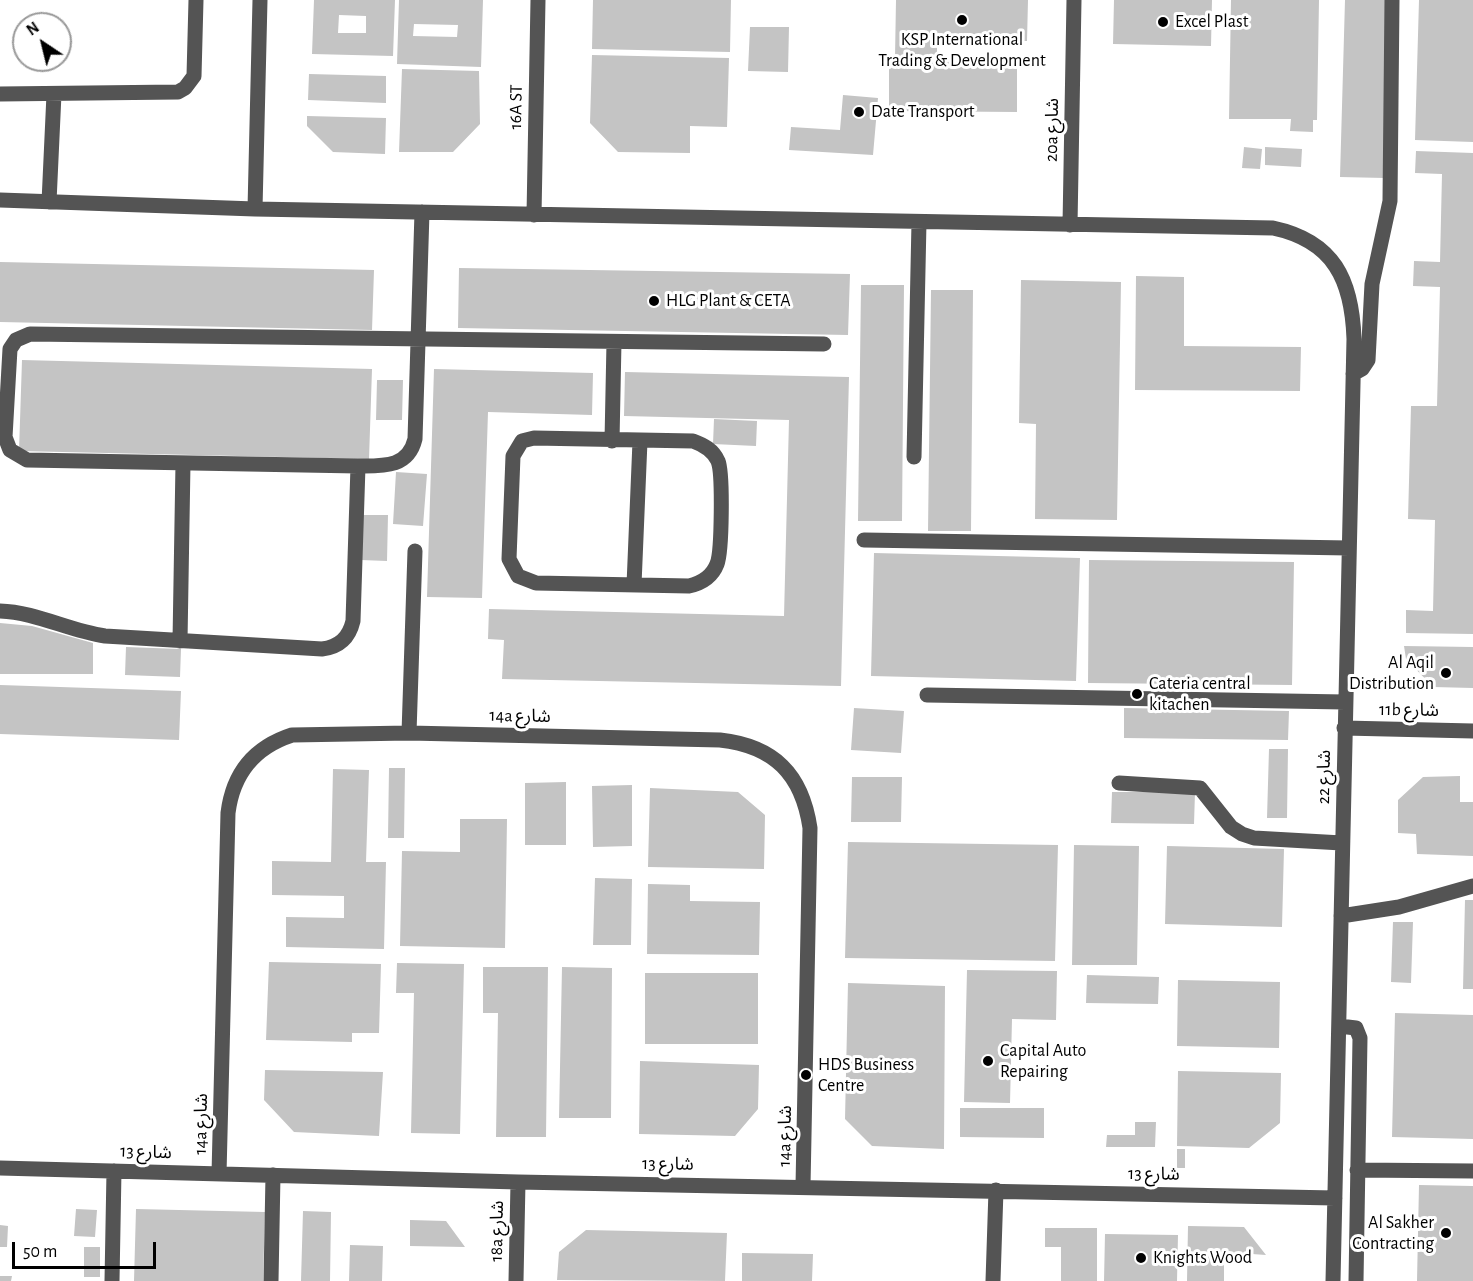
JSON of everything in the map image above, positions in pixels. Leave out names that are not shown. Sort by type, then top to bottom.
[{"type":"street","points":[[0,94],[171,94],[185,88],[194,76],[195,68],[196,0]]},
{"type":"street","points":[[255,209],[260,0]]},
{"type":"street","name":"16A ST","points":[[534,215],[538,0]]},
{"type":"street","name":"20a شارع","points":[[1070,225],[1074,0]]},
{"type":"street","points":[[1353,374],[1362,369],[1368,360],[1372,284],[1390,201],[1392,0]]},
{"type":"street","points":[[48,202],[54,94]]},
{"type":"street","points":[[0,200],[255,209],[1070,225]]},
{"type":"street","points":[[422,212],[417,340],[414,446],[406,458],[393,465],[358,466],[27,460],[15,455],[5,437],[9,354],[12,344],[20,337],[30,334],[417,340],[824,344]]},
{"type":"street","points":[[914,457],[919,222]]},
{"type":"street","name":"شارع 22","points":[[1070,225],[1273,228],[1300,236],[1312,243],[1324,252],[1342,276],[1353,323],[1353,374],[1333,1281]]},
{"type":"street","points":[[612,441],[614,342]]},
{"type":"street","points":[[534,438],[640,441],[693,441],[708,448],[714,455],[720,470],[720,557],[712,573],[698,584],[634,585],[530,582],[518,576],[509,560],[513,456],[518,445],[534,438]]},
{"type":"street","points":[[634,585],[640,441]]},
{"type":"street","points":[[180,641],[183,463]]},
{"type":"street","points":[[0,611],[25,614],[88,634],[322,649],[343,641],[353,621],[358,466]]},
{"type":"street","points":[[864,540],[1349,548]]},
{"type":"street","points":[[409,733],[415,551]]},
{"type":"street","points":[[927,695],[1345,702]]},
{"type":"street","name":"11b شارع","points":[[1344,728],[1473,731]]},
{"type":"street","name":"14a شارع","points":[[219,1174],[228,813],[233,786],[256,753],[279,739],[292,735],[409,733],[720,740],[739,742],[758,748],[789,773],[803,799],[810,828],[803,1186]]},
{"type":"street","points":[[1119,783],[1200,788],[1231,826],[1254,838],[1342,843]]},
{"type":"street","points":[[1341,916],[1399,907],[1473,886]]},
{"type":"street","points":[[1339,1026],[1356,1028],[1360,1038],[1356,1281]]},
{"type":"street","name":"شارع 13","points":[[0,1168],[518,1182],[1335,1197]]},
{"type":"street","points":[[1358,1170],[1473,1171]]},
{"type":"street","points":[[112,1281],[114,1171]]},
{"type":"street","points":[[271,1281],[273,1176]]},
{"type":"street","name":"18a شارع","points":[[516,1281],[518,1182]]},
{"type":"street","points":[[993,1281],[996,1190]]},
{"type":"building","points":[[314,0],[395,0],[393,56],[312,54]],"holes":[[[339,15],[366,16],[366,33],[338,33]]]},
{"type":"building","points":[[399,0],[483,0],[481,67],[397,64]],"holes":[[[414,24],[458,25],[457,37],[413,36]]]},
{"type":"building","points":[[593,0],[731,0],[730,52],[592,49]]},
{"type":"building","name":"KSP International Trading & Development","points":[[896,0],[1028,0],[1027,41],[937,41],[937,57],[895,57]]},
{"type":"building","name":"Excel Plast","points":[[1114,0],[1212,0],[1211,46],[1113,44]]},
{"type":"building","points":[[1231,0],[1319,0],[1317,120],[1313,120],[1313,132],[1290,131],[1291,119],[1229,119]]},
{"type":"building","points":[[1345,0],[1390,0],[1385,178],[1340,177]]},
{"type":"building","points":[[1419,0],[1473,0],[1473,142],[1415,140]]},
{"type":"building","points":[[750,27],[789,27],[788,72],[748,71]]},
{"type":"building","points":[[592,55],[729,58],[727,127],[690,126],[690,153],[618,152],[590,123]]},
{"type":"building","points":[[889,61],[1017,62],[1017,112],[889,111]]},
{"type":"building","points":[[402,69],[479,71],[480,124],[453,152],[399,152]]},
{"type":"building","points":[[309,74],[386,76],[386,103],[308,100]]},
{"type":"building","name":"Date Transport","points":[[843,95],[878,98],[873,155],[789,150],[791,127],[840,130]]},
{"type":"building","points":[[307,116],[386,118],[385,154],[333,152],[307,126]]},
{"type":"building","points":[[1244,147],[1262,149],[1260,169],[1242,168]]},
{"type":"building","points":[[1265,147],[1302,149],[1301,167],[1265,165]]},
{"type":"building","points":[[1416,151],[1473,153],[1473,634],[1406,633],[1406,610],[1433,611],[1435,520],[1408,519],[1411,406],[1437,406],[1440,287],[1413,286],[1414,261],[1440,262],[1442,174],[1415,173]]},
{"type":"building","points":[[0,262],[374,270],[372,330],[0,322]]},
{"type":"building","name":"HLG Plant & CETA","points":[[459,268],[850,274],[848,335],[458,328]]},
{"type":"building","points":[[1136,276],[1184,277],[1184,346],[1301,347],[1300,391],[1135,390]]},
{"type":"building","points":[[1021,280],[1121,282],[1117,520],[1035,519],[1036,424],[1019,423]]},
{"type":"building","points":[[861,285],[904,285],[902,521],[858,521]]},
{"type":"building","points":[[931,290],[973,290],[971,531],[928,531]]},
{"type":"building","points":[[22,360],[372,369],[369,459],[19,451]]},
{"type":"building","points":[[434,369],[593,373],[592,415],[488,412],[482,598],[427,597]]},
{"type":"building","points":[[625,372],[849,377],[841,686],[502,679],[504,640],[488,639],[489,609],[784,616],[789,420],[624,416]]},
{"type":"building","points":[[377,380],[403,380],[402,420],[376,420]]},
{"type":"building","points":[[714,419],[757,421],[756,446],[713,444]]},
{"type":"building","points":[[396,472],[427,474],[423,526],[393,524]]},
{"type":"building","points":[[362,515],[388,515],[387,561],[361,560]]},
{"type":"building","points":[[874,553],[1080,558],[1076,681],[871,676]]},
{"type":"building","points":[[1089,560],[1294,562],[1292,685],[1088,683]]},
{"type":"building","points":[[0,623],[32,626],[93,643],[93,674],[0,674]]},
{"type":"building","name":"Al Aqil Distribution","points":[[1404,646],[1473,647],[1473,688],[1433,687],[1406,659]]},
{"type":"building","points":[[126,647],[181,649],[180,677],[125,675]]},
{"type":"building","points":[[0,685],[181,691],[179,740],[0,734]]},
{"type":"building","points":[[854,708],[904,711],[901,753],[851,750]]},
{"type":"building","points":[[1124,708],[1289,711],[1288,740],[1124,738]]},
{"type":"building","points":[[1269,749],[1288,749],[1287,818],[1267,818]]},
{"type":"building","points":[[389,768],[405,768],[404,838],[388,838]]},
{"type":"building","points":[[333,769],[369,770],[366,862],[386,862],[384,949],[286,947],[286,917],[344,918],[344,896],[272,895],[272,861],[331,862]]},
{"type":"building","points":[[1460,776],[1460,802],[1473,802],[1473,856],[1417,854],[1416,834],[1398,833],[1398,800],[1423,777]]},
{"type":"building","points":[[852,777],[902,777],[901,822],[851,822]]},
{"type":"building","points":[[566,782],[566,845],[525,845],[525,783]]},
{"type":"building","points":[[632,785],[632,846],[593,847],[592,786]]},
{"type":"building","points":[[650,788],[738,792],[765,815],[764,869],[648,867]]},
{"type":"building","points":[[1112,792],[1195,792],[1194,824],[1111,823]]},
{"type":"building","points":[[460,819],[507,819],[505,948],[400,946],[402,851],[460,852]]},
{"type":"building","points":[[848,842],[1058,845],[1055,961],[845,958]]},
{"type":"building","points":[[1074,845],[1139,846],[1137,965],[1072,965]]},
{"type":"building","points":[[1167,846],[1284,849],[1282,927],[1165,924]]},
{"type":"building","points":[[595,878],[632,879],[631,945],[593,945]]},
{"type":"building","points":[[648,884],[690,885],[690,901],[760,902],[759,955],[647,954]]},
{"type":"building","points":[[1465,900],[1473,900],[1473,989],[1463,989]]},
{"type":"building","points":[[1393,922],[1413,922],[1411,983],[1391,982]]},
{"type":"building","points":[[269,962],[381,964],[379,1033],[352,1033],[352,1042],[266,1040]]},
{"type":"building","points":[[397,963],[464,964],[460,1134],[411,1133],[414,993],[396,993]]},
{"type":"building","points":[[483,967],[548,967],[546,1137],[496,1137],[498,1013],[483,1013]]},
{"type":"building","points":[[562,967],[612,968],[611,1118],[559,1118]]},
{"type":"building","name":"Capital Auto Repairing","points":[[967,970],[1057,971],[1056,1020],[1012,1019],[1010,1103],[964,1102]]},
{"type":"building","points":[[645,973],[758,973],[758,1044],[645,1044]]},
{"type":"building","points":[[1087,975],[1159,977],[1158,1004],[1086,1003]]},
{"type":"building","points":[[1178,980],[1280,982],[1279,1048],[1177,1046]]},
{"type":"building","points":[[848,983],[945,986],[944,1149],[872,1146],[845,1119]]},
{"type":"building","points":[[1395,1013],[1473,1015],[1473,1139],[1392,1137]]},
{"type":"building","points":[[640,1061],[759,1065],[758,1109],[735,1136],[639,1134]]},
{"type":"building","points":[[265,1070],[383,1072],[379,1136],[294,1132],[264,1100]]},
{"type":"building","points":[[1178,1071],[1281,1073],[1280,1123],[1249,1148],[1177,1146]]},
{"type":"building","points":[[960,1108],[1044,1108],[1044,1138],[960,1137]]},
{"type":"building","points":[[1135,1122],[1156,1122],[1155,1147],[1106,1147],[1107,1135],[1135,1135]]},
{"type":"building","points":[[1177,1149],[1185,1149],[1185,1168],[1177,1168]]},
{"type":"building","name":"Al Sakher Contracting","points":[[1419,1185],[1473,1186],[1473,1281],[1417,1281]]},
{"type":"building","points":[[76,1209],[97,1210],[95,1237],[74,1236]]},
{"type":"building","points":[[136,1209],[265,1212],[263,1281],[134,1281]]},
{"type":"building","points":[[303,1211],[331,1212],[330,1281],[301,1281]]},
{"type":"building","points":[[410,1220],[446,1221],[465,1247],[410,1246]]},
{"type":"building","points":[[0,1225],[8,1226],[7,1247],[0,1247]]},
{"type":"building","points":[[1188,1226],[1244,1227],[1266,1255],[1224,1252],[1224,1281],[1187,1281]]},
{"type":"building","points":[[1045,1228],[1097,1228],[1097,1281],[1061,1281],[1061,1247],[1045,1247]]},
{"type":"building","points":[[586,1230],[727,1233],[725,1281],[557,1280],[559,1252]]},
{"type":"building","name":"Knights Wood","points":[[1105,1234],[1178,1235],[1177,1281],[1104,1281]]},
{"type":"building","points":[[350,1245],[383,1246],[382,1281],[349,1281]]},
{"type":"building","points":[[84,1247],[100,1247],[100,1277],[84,1277]]},
{"type":"building","points":[[742,1253],[813,1254],[812,1281],[742,1281]]},
{"type":"building","points":[[0,1276],[12,1276],[11,1281],[0,1281]]},
{"type":"place","name":"KSP International Trading & Development","points":[[962,20]]},
{"type":"place","name":"Excel Plast","points":[[1163,22]]},
{"type":"place","name":"Date Transport","points":[[859,112]]},
{"type":"place","name":"HLG Plant & CETA","points":[[654,301]]},
{"type":"place","name":"Al Aqil Distribution","points":[[1446,673]]},
{"type":"place","name":"Cateria central kitachen","points":[[1137,694]]},
{"type":"place","name":"Capital Auto Repairing","points":[[988,1061]]},
{"type":"place","name":"HDS Business Centre","points":[[806,1075]]},
{"type":"place","name":"Al Sakher Contracting","points":[[1446,1233]]},
{"type":"place","name":"Knights Wood","points":[[1141,1258]]}]
